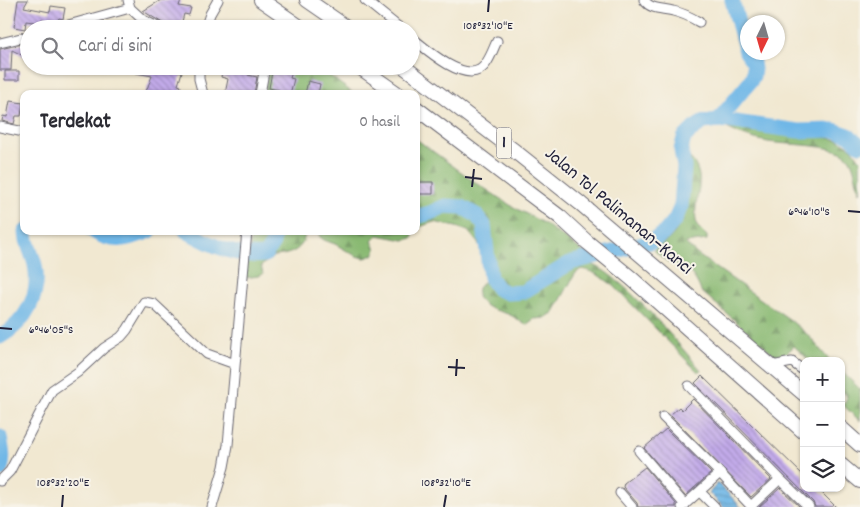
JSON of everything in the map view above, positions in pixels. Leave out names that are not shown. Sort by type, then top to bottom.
[{"type":"highway","points":[[261,0],[290,20]]},
{"type":"highway","points":[[307,0],[336,20]]},
{"type":"highway","points":[[371,75],[392,90]]},
{"type":"highway","name":"Jalan Tol Palimanan–Kanci","points":[[415,75],[512,149],[603,223],[800,390]]},
{"type":"highway","name":"1","points":[[420,111],[560,218],[632,278],[800,428]]},
{"type":"highway","points":[[845,432],[860,445]]},
{"type":"highway","points":[[845,468],[860,481]]},
{"type":"street","points":[[365,0],[390,20]]},
{"type":"street","points":[[644,0],[657,9],[687,15],[699,22]]},
{"type":"street","points":[[208,20],[218,1]]},
{"type":"street","points":[[81,20],[129,4],[144,20]]},
{"type":"street","points":[[0,43],[20,38]]},
{"type":"street","points":[[420,44],[455,69],[478,71],[484,66],[497,41]]},
{"type":"street","points":[[198,75],[202,90]]},
{"type":"street","points":[[261,90],[263,75]]},
{"type":"street","points":[[0,127],[20,131]]},
{"type":"street","points":[[212,507],[226,456],[247,235]]},
{"type":"street","points":[[0,482],[10,471],[52,390],[78,372],[104,348],[121,337],[144,302],[154,304],[208,354],[235,364]]},
{"type":"street","points":[[772,366],[792,362],[800,368]]},
{"type":"street","points":[[689,386],[809,507]]},
{"type":"street","points":[[663,417],[752,506],[780,479]]},
{"type":"street","points":[[639,451],[683,506],[720,473]]},
{"type":"street","points":[[700,492],[715,507]]},
{"type":"street","points":[[620,493],[632,507]]},
{"type":"green space","points":[[267,75],[329,75],[349,90],[265,90]]},
{"type":"green space","points":[[727,128],[839,140],[852,148],[860,160],[860,192],[854,168],[847,156],[841,152],[821,147],[768,142],[737,133]]},
{"type":"green space","points":[[420,142],[475,182],[510,205],[545,224],[585,253],[569,260],[522,288],[509,289],[500,286],[494,277],[487,224],[479,212],[463,203],[444,202],[429,210],[420,212]]},
{"type":"green space","points":[[687,155],[694,163],[698,172],[697,226],[707,236],[707,240],[685,243],[698,255],[789,319],[808,335],[827,357],[806,357],[794,346],[780,360],[701,291],[689,272],[668,262],[654,250],[670,238],[682,220],[687,199]]},
{"type":"green space","points":[[446,210],[463,213],[474,219],[480,231],[482,248],[468,231],[456,227],[434,222],[420,227],[420,220]]},
{"type":"green space","points":[[251,235],[270,235],[270,242],[263,252],[250,250]]},
{"type":"green space","points":[[278,235],[304,235],[302,243],[296,250],[291,253],[274,256],[262,265],[263,274],[244,278],[245,263],[250,260],[267,258],[277,244]]},
{"type":"green space","points":[[319,235],[378,235],[372,241],[376,249],[373,255],[365,258],[356,256]]},
{"type":"green space","points":[[378,235],[413,235],[412,238],[404,240]]},
{"type":"green space","points":[[585,262],[598,267],[613,277],[630,292],[663,326],[701,370],[698,372],[614,286],[590,271],[581,269],[575,274],[554,312],[545,318],[534,319],[526,325],[510,315],[488,307],[477,297],[478,288],[486,279],[495,293],[508,296],[524,296],[572,267]]},
{"type":"green space","points":[[845,375],[860,389],[860,421],[845,407]]},
{"type":"water","points":[[718,483],[741,507],[723,507],[709,493]]},
{"type":"building","points":[[18,0],[28,0],[24,7],[50,12],[51,6],[65,8],[63,19],[20,20],[20,28],[14,27]]},
{"type":"building","points":[[161,0],[181,0],[179,6],[191,8],[189,15],[184,14],[182,20],[158,20],[143,11]]},
{"type":"building","points":[[20,45],[20,54],[12,50],[11,70],[0,70],[0,49]]},
{"type":"building","points":[[5,71],[19,71],[19,80],[5,80]]},
{"type":"building","points":[[147,75],[181,75],[178,85],[181,86],[180,89],[182,90],[147,90],[152,76]]},
{"type":"building","points":[[221,75],[248,75],[257,77],[255,90],[226,90],[228,79],[221,77]]},
{"type":"building","points":[[271,75],[291,75],[290,78],[294,79],[291,90],[269,88]]},
{"type":"building","points":[[308,81],[320,84],[319,90],[306,90]]},
{"type":"building","points":[[10,101],[20,103],[20,116],[16,116],[14,124],[2,121],[3,116],[7,117]]},
{"type":"building","points":[[420,182],[433,182],[433,194],[420,194]]},
{"type":"building","points":[[702,376],[800,472],[800,489],[695,383]]},
{"type":"building","points":[[693,399],[771,479],[751,497],[670,415],[679,407],[682,410]]},
{"type":"building","points":[[666,429],[711,473],[685,496],[644,448]]},
{"type":"building","points":[[645,467],[676,504],[676,507],[638,507],[637,503],[623,487],[624,483]]},
{"type":"building","points":[[780,488],[800,507],[759,507]]},
{"type":"building","points":[[803,492],[821,492],[836,507],[815,507],[813,502]]},
{"type":"waterway","points":[[717,121],[750,82],[754,69],[753,62],[746,52],[732,0]]},
{"type":"waterway","points":[[420,216],[445,206],[462,207],[476,215],[484,225],[490,278],[498,289],[508,293],[523,292],[570,263],[650,242],[663,234],[675,220],[681,206],[684,167],[681,150],[684,138],[694,128],[704,122],[721,120],[799,131],[834,130],[849,135],[860,145]]},
{"type":"waterway","points":[[0,337],[24,316],[30,307],[36,287],[35,265],[26,235]]},
{"type":"waterway","points":[[100,235],[114,239],[138,235]]},
{"type":"waterway","points":[[193,235],[224,249],[255,255],[265,255],[273,243],[274,235]]},
{"type":"waterway","points":[[0,437],[3,458],[0,470]]}]
